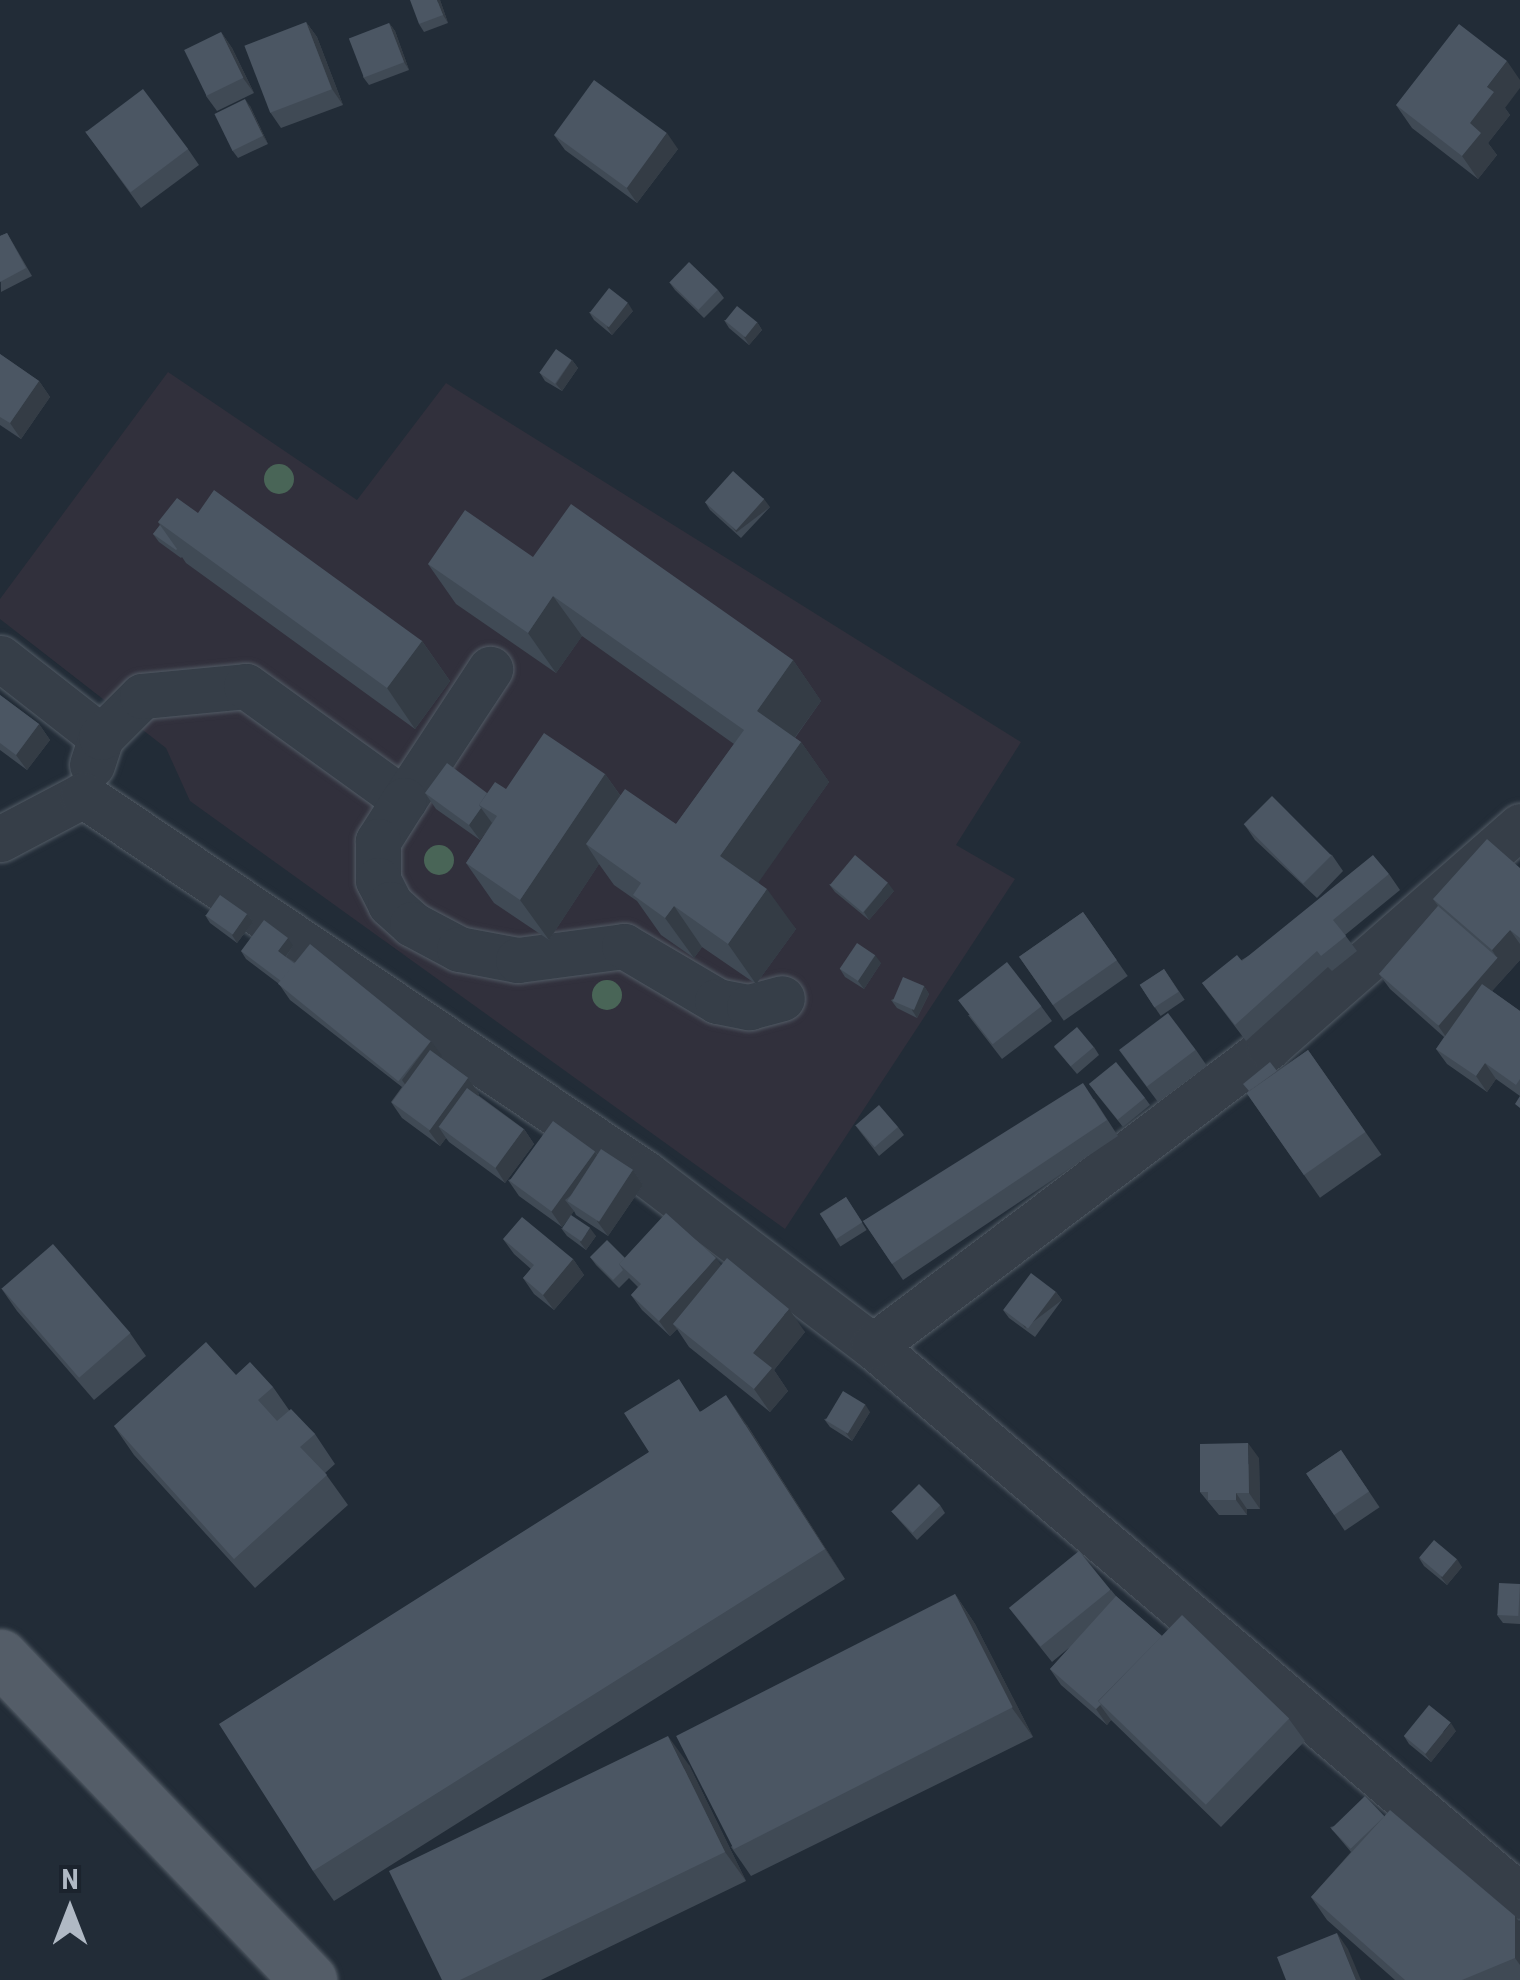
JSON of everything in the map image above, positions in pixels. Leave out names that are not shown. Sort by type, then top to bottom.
[{"type":"main road","points":[[0,1656],[309,1980]]},
{"type":"street","points":[[0,658],[101,737]]},
{"type":"street","points":[[490,669],[378,841],[378,880],[390,904],[459,949],[518,960],[624,946],[717,1001],[748,1007],[782,998]]},
{"type":"street","points":[[0,839],[82,795],[101,737],[142,696],[246,686],[404,800]]},
{"type":"street","points":[[82,795],[646,1174],[873,1346],[1520,1896]]},
{"type":"street","points":[[873,1346],[1270,1046],[1520,826]]},
{"type":"shaded area","points":[[168,372],[357,500],[446,383],[1021,742],[956,845],[1015,879],[785,1229],[190,801],[166,748],[0,619],[0,599]]},
{"type":"building","points":[[410,0],[437,0],[443,15],[419,24]]},
{"type":"building","points":[[306,22],[332,89],[270,113],[244,46]]},
{"type":"building","points":[[389,23],[404,62],[364,78],[349,38]]},
{"type":"building","points":[[1459,24],[1507,61],[1487,87],[1494,92],[1470,123],[1481,133],[1462,156],[1396,105]]},
{"type":"building","points":[[221,32],[243,78],[207,96],[184,50]]},
{"type":"building","points":[[594,80],[667,133],[627,188],[554,135]]},
{"type":"building","points":[[143,89],[188,149],[131,192],[85,132]]},
{"type":"building","points":[[245,99],[263,136],[232,151],[214,114]]},
{"type":"building","points":[[7,233],[26,268],[0,282],[0,236]]},
{"type":"building","points":[[689,262],[718,290],[698,310],[670,282]]},
{"type":"building","points":[[609,288],[628,303],[609,327],[590,312]]},
{"type":"building","points":[[737,306],[757,322],[745,337],[725,321]]},
{"type":"building","points":[[556,349],[572,360],[555,384],[539,373]]},
{"type":"building","points":[[0,354],[39,381],[10,423],[0,417]]},
{"type":"building","points":[[733,471],[764,499],[736,530],[705,502]]},
{"type":"building","points":[[214,490],[422,641],[387,688],[158,522],[177,498],[198,513]]},
{"type":"building","points":[[571,504],[793,660],[757,711],[801,742],[720,856],[767,889],[728,944],[674,906],[665,918],[633,895],[641,883],[586,844],[625,789],[676,824],[744,730],[553,596],[528,633],[428,564],[465,510],[533,557]]},
{"type":"building","points":[[160,525],[177,549],[176,550],[153,534]]},
{"type":"building","points":[[0,695],[39,724],[16,755],[0,743]]},
{"type":"building","points":[[544,733],[605,774],[520,900],[466,863],[497,816],[479,805],[495,782],[506,789]]},
{"type":"building","points":[[447,763],[487,793],[469,825],[425,793]]},
{"type":"building","points":[[1272,796],[1331,855],[1303,884],[1244,824]]},
{"type":"building","points":[[1487,839],[1520,868],[1520,938],[1510,930],[1492,950],[1433,899]]},
{"type":"building","points":[[855,855],[888,883],[863,913],[830,885]]},
{"type":"building","points":[[1373,855],[1389,874],[1333,920],[1346,936],[1321,956],[1317,951],[1235,1025],[1202,983],[1237,955],[1242,961]]},
{"type":"building","points":[[220,895],[247,914],[233,934],[206,915]]},
{"type":"building","points":[[1438,906],[1498,958],[1439,1026],[1379,974]]},
{"type":"building","points":[[1083,912],[1117,960],[1053,1005],[1019,957]]},
{"type":"building","points":[[264,920],[288,938],[278,951],[295,964],[281,981],[241,951]]},
{"type":"building","points":[[857,943],[875,955],[858,981],[840,969]]},
{"type":"building","points":[[310,944],[430,1042],[398,1081],[278,984]]},
{"type":"building","points":[[1007,962],[1041,1006],[993,1044],[958,1000]]},
{"type":"building","points":[[1164,969],[1179,992],[1154,1007],[1140,985]]},
{"type":"building","points":[[903,977],[924,986],[914,1010],[893,1001]]},
{"type":"building","points":[[1482,984],[1520,1011],[1520,1079],[1516,1085],[1485,1063],[1476,1076],[1436,1049]]},
{"type":"building","points":[[1168,1013],[1196,1050],[1147,1086],[1119,1050]]},
{"type":"building","points":[[1077,1027],[1094,1047],[1071,1066],[1054,1046]]},
{"type":"building","points":[[430,1050],[468,1078],[430,1130],[392,1103]]},
{"type":"building","points":[[1308,1050],[1365,1132],[1304,1175],[1247,1093]]},
{"type":"building","points":[[1116,1062],[1145,1098],[1118,1120],[1089,1084]]},
{"type":"building","points":[[1270,1062],[1277,1071],[1249,1091],[1243,1084]]},
{"type":"building","points":[[1083,1083],[1107,1120],[892,1264],[863,1221]]},
{"type":"building","points":[[467,1088],[524,1129],[495,1168],[439,1127]]},
{"type":"building","points":[[879,1105],[898,1127],[875,1147],[856,1125]]},
{"type":"building","points":[[553,1121],[595,1152],[552,1211],[510,1181]]},
{"type":"building","points":[[601,1149],[633,1170],[599,1222],[567,1201]]},
{"type":"building","points":[[846,1197],[862,1222],[836,1239],[820,1214]]},
{"type":"building","points":[[666,1213],[716,1258],[659,1321],[631,1295],[641,1284],[619,1264]]},
{"type":"building","points":[[571,1215],[590,1228],[581,1241],[562,1228]]},
{"type":"building","points":[[522,1217],[573,1259],[543,1295],[523,1278],[534,1265],[503,1239]]},
{"type":"building","points":[[607,1240],[625,1258],[619,1264],[623,1270],[613,1280],[590,1257]]},
{"type":"building","points":[[53,1244],[130,1333],[79,1378],[2,1289]]},
{"type":"building","points":[[727,1258],[789,1309],[753,1353],[772,1368],[754,1389],[673,1324]]},
{"type":"building","points":[[1031,1273],[1056,1292],[1028,1328],[1003,1310]]},
{"type":"building","points":[[206,1342],[236,1375],[250,1362],[273,1387],[258,1400],[277,1421],[291,1409],[315,1434],[300,1447],[327,1475],[234,1559],[114,1426]]},
{"type":"building","points":[[679,1379],[700,1412],[726,1395],[825,1549],[313,1871],[219,1724],[649,1452],[624,1413]]},
{"type":"building","points":[[843,1391],[865,1404],[848,1434],[825,1420]]},
{"type":"building","points":[[1248,1443],[1249,1493],[1236,1493],[1236,1500],[1208,1500],[1208,1492],[1200,1492],[1200,1444]]},
{"type":"building","points":[[1341,1450],[1369,1491],[1334,1515],[1306,1473]]},
{"type":"building","points":[[919,1484],[940,1505],[913,1533],[891,1512]]},
{"type":"building","points":[[1434,1540],[1457,1559],[1442,1577],[1419,1558]]},
{"type":"building","points":[[1079,1551],[1110,1590],[1041,1646],[1009,1608]]},
{"type":"building","points":[[1499,1583],[1520,1584],[1518,1616],[1497,1615]]},
{"type":"building","points":[[955,1594],[1013,1707],[734,1849],[676,1736]]},
{"type":"building","points":[[1116,1596],[1162,1636],[1098,1701],[1101,1704],[1096,1709],[1050,1669]]},
{"type":"building","points":[[1182,1615],[1289,1719],[1206,1805],[1099,1701]]},
{"type":"building","points":[[1429,1705],[1451,1723],[1426,1754],[1404,1736]]},
{"type":"building","points":[[668,1736],[725,1852],[460,1980],[442,1980],[389,1871]]},
{"type":"building","points":[[1365,1796],[1384,1816],[1351,1849],[1331,1829]]},
{"type":"building","points":[[1390,1810],[1515,1916],[1515,1958],[1462,1980],[1405,1980],[1311,1897]]},
{"type":"building","points":[[1337,1933],[1356,1980],[1286,1980],[1277,1957]]}]
